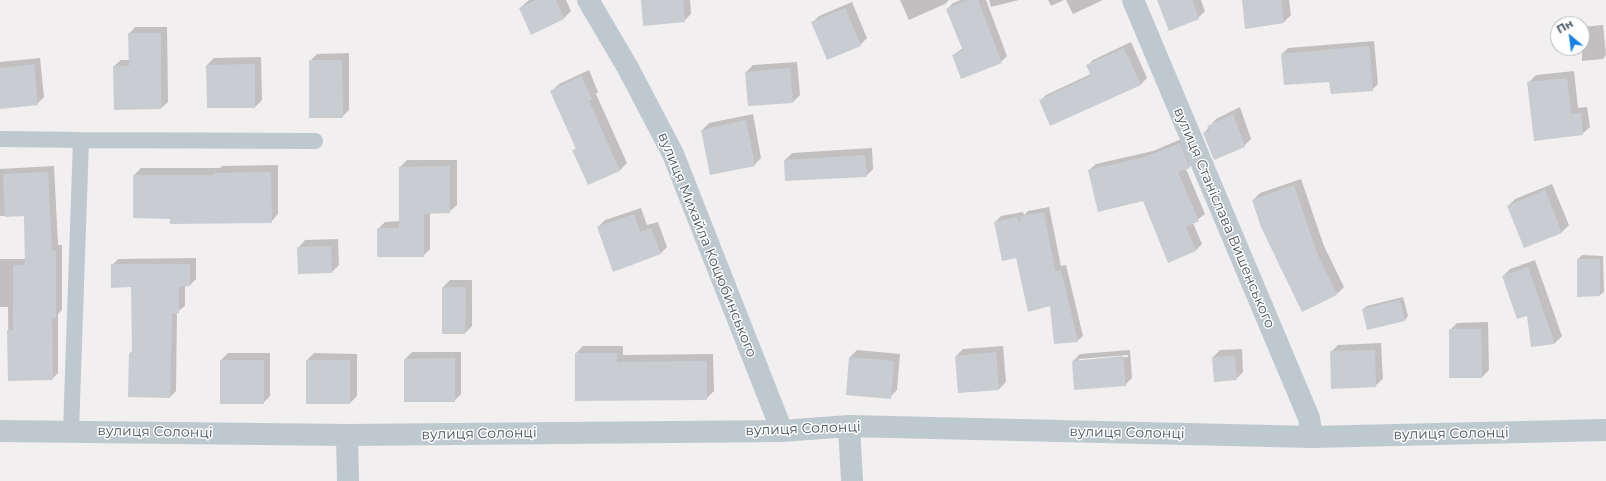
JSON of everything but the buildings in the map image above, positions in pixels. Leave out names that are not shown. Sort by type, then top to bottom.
[{"type":"street","name":"вулиця Михайла Коцюбинського","points":[[588,0],[628,68],[673,154],[782,431]]},
{"type":"street","name":"вулиця Станіслава Вишенського","points":[[1133,0],[1309,418],[1312,438]]},
{"type":"street","name":"вулиця Солонці","points":[[0,431],[347,435],[782,431],[849,426],[1312,438],[1606,430]]},
{"type":"street","points":[[849,426],[852,481]]},
{"type":"street","points":[[347,435],[348,481]]},
{"type":"lane","points":[[0,139],[315,141]]},
{"type":"lane","points":[[70,431],[81,140]]}]
